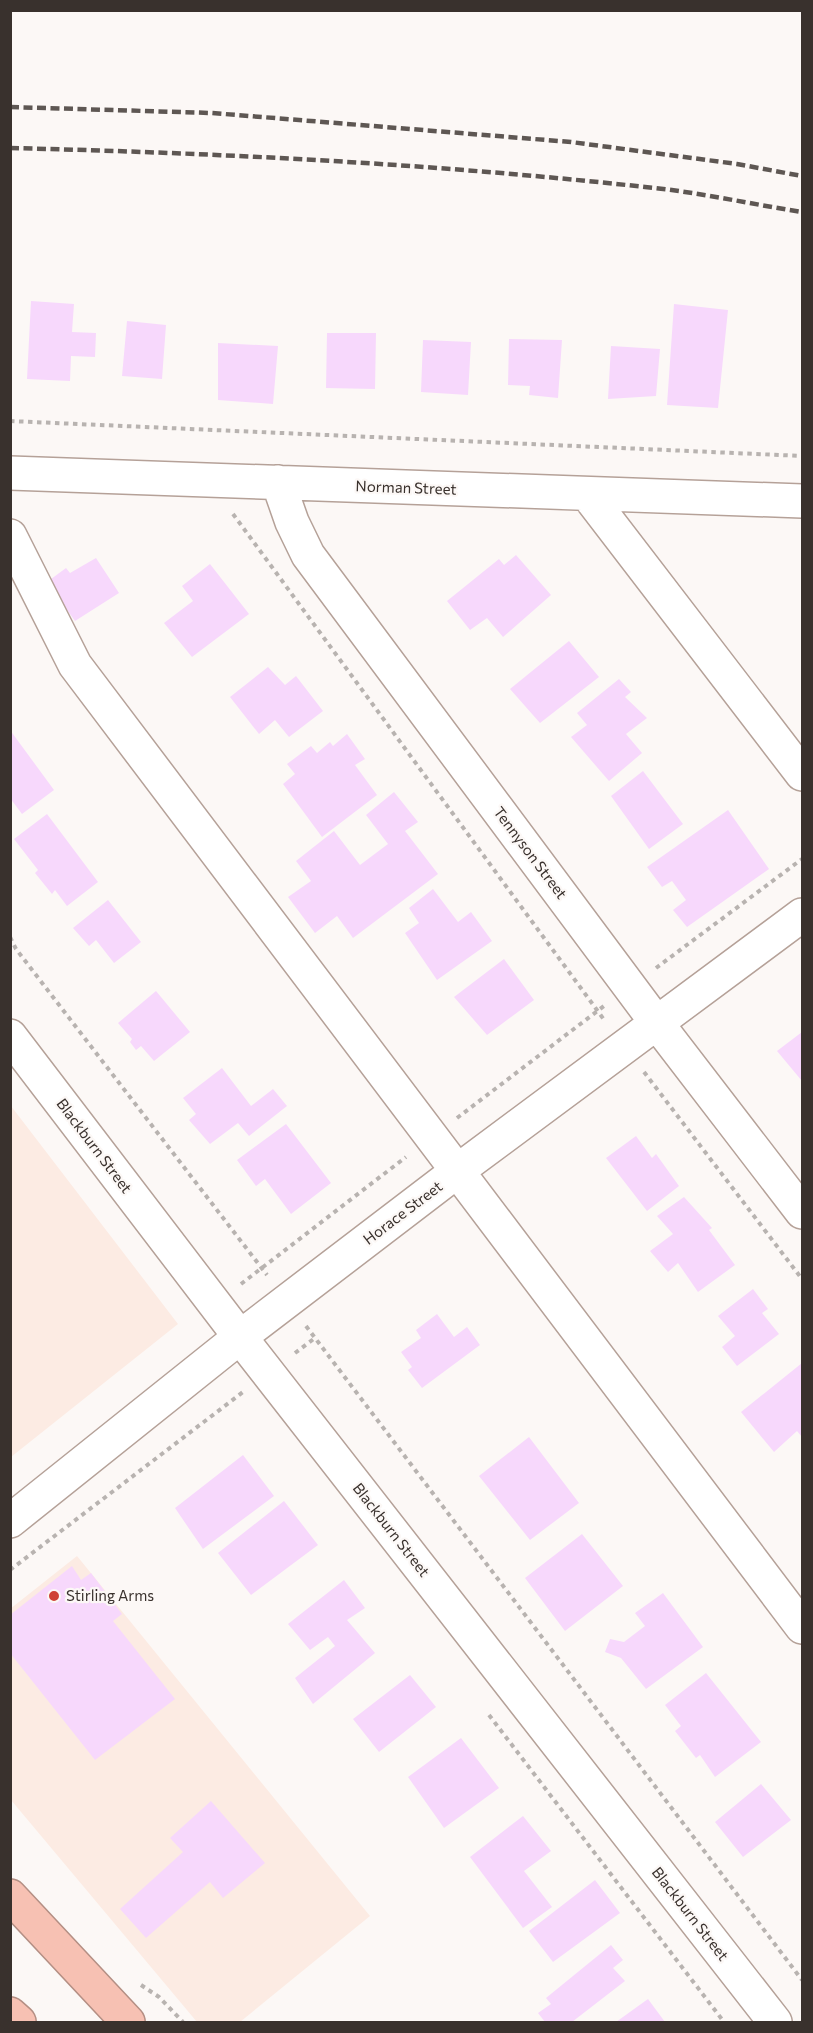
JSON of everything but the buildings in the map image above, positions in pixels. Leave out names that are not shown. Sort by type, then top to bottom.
[{"type":"highway","points":[[10,1896],[128,2022]]},
{"type":"highway","points":[[10,2014],[19,2022]]},
{"type":"street","name":"Norman Street","points":[[10,473],[802,501]]},
{"type":"street","name":"Tennyson Street","points":[[278,482],[292,522],[308,555],[656,1022],[802,1212]]},
{"type":"street","points":[[588,495],[802,774]]},
{"type":"street","points":[[10,536],[75,665],[802,1627]]},
{"type":"street","name":"Horace Street","points":[[10,1521],[287,1301],[656,1022],[802,915]]},
{"type":"street","name":"Blackburn Street","points":[[10,1036],[240,1337],[775,2022]]},
{"type":"path","points":[[10,421],[802,456]]},
{"type":"path","points":[[207,479],[624,1046],[802,1279]]},
{"type":"path","points":[[630,987],[802,859]]},
{"type":"path","points":[[10,937],[16,949],[287,1301],[802,1980]]},
{"type":"path","points":[[10,1570],[269,1373]]},
{"type":"shaded area","points":[[11,1106],[178,1324],[11,1457]]},
{"type":"shaded area","points":[[77,1556],[370,1916],[240,2022],[197,2022],[11,1800],[10,1609]]},
{"type":"railway","points":[[10,107],[212,113],[571,142],[737,164],[802,176]]},
{"type":"railway","points":[[10,148],[249,156],[487,172],[665,189],[802,212]]},
{"type":"place","name":"Stirling Arms","points":[[54,1596]]}]
